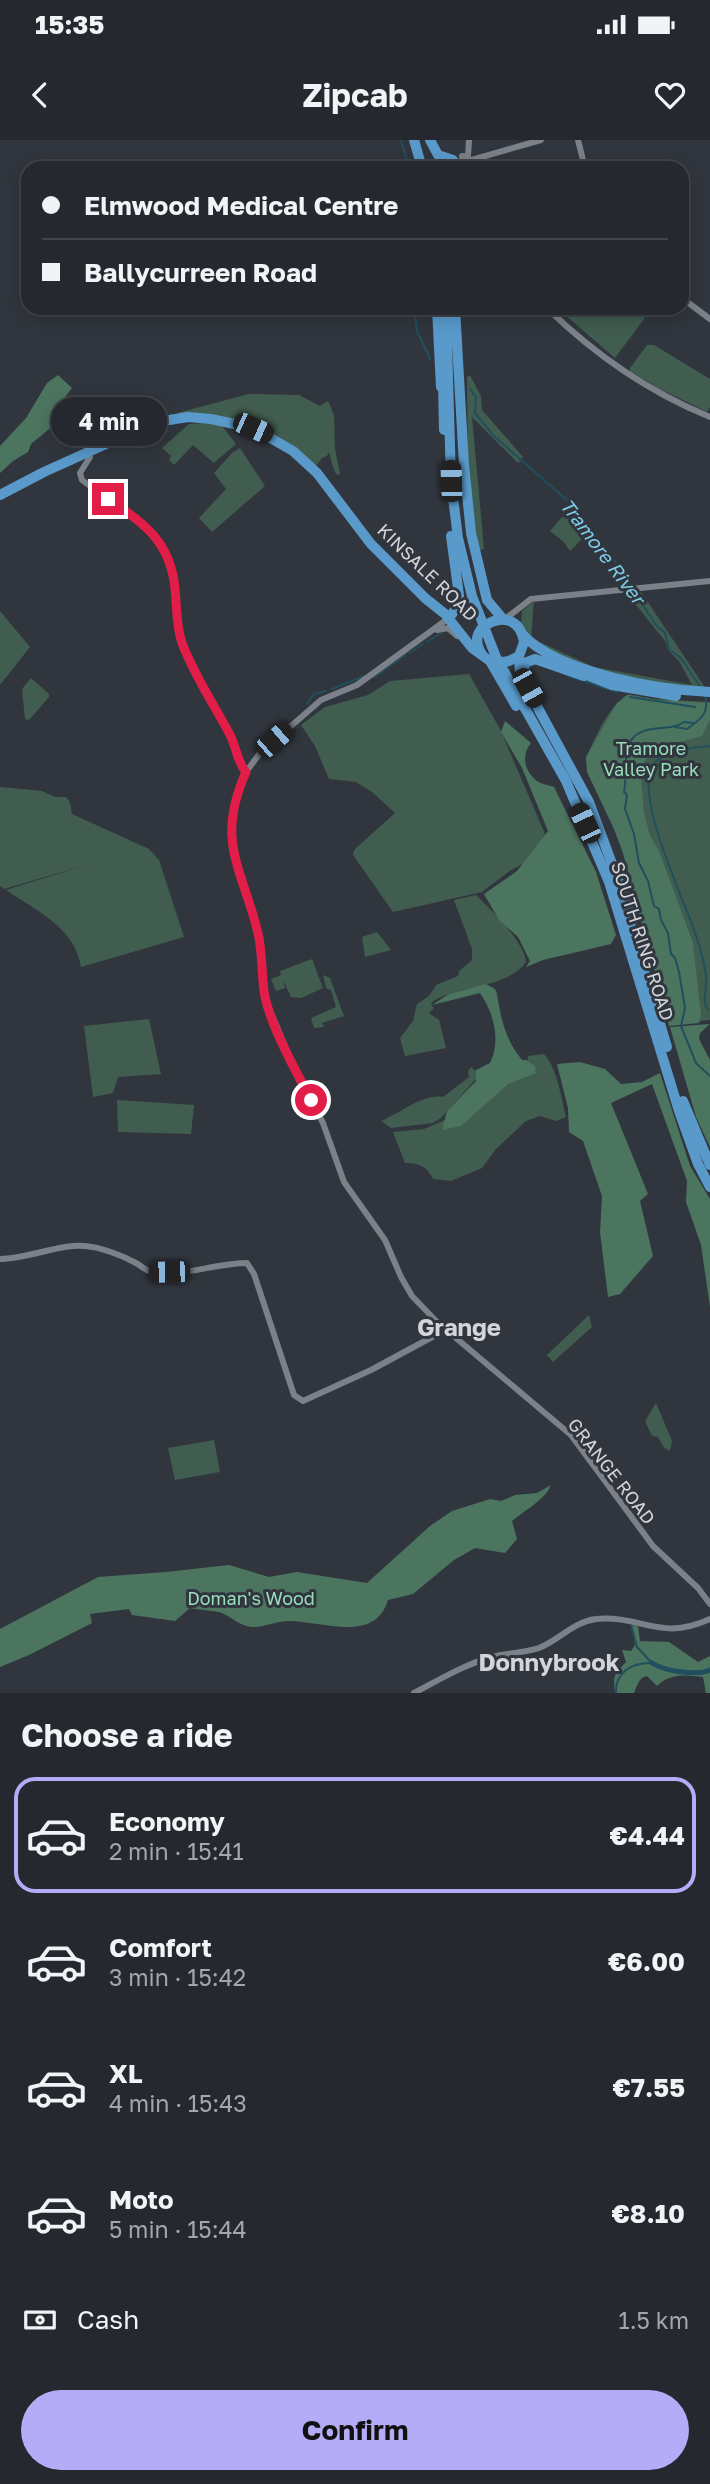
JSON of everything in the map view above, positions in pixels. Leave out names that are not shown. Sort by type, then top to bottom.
[{"type":"highway","points":[[413,140],[418,161]]},
{"type":"highway","points":[[421,140],[426,161]]},
{"type":"highway","points":[[430,140],[438,155],[463,161]]},
{"type":"highway","points":[[442,315],[446,493],[460,603],[450,616]]},
{"type":"highway","name":"SOUTH RING ROAD","points":[[442,315],[454,516],[466,575],[507,670],[566,781],[590,835],[621,916],[694,1156],[710,1187]]},
{"type":"highway","name":"SOUTH RING ROAD","points":[[453,315],[460,505],[482,615]]},
{"type":"highway","points":[[454,315],[466,490],[472,541],[487,600],[535,647],[578,666],[646,686],[706,694]]},
{"type":"highway","points":[[461,315],[466,490]]},
{"type":"highway","name":"KINSALE ROAD","points":[[0,495],[88,452],[163,421],[188,417],[234,423],[267,435],[293,451],[321,477],[371,544],[425,598],[450,616],[465,633],[478,633]]},
{"type":"highway","points":[[453,550],[478,633],[477,645],[555,774],[621,916]]},
{"type":"highway","name":"KINSALE ROAD","points":[[450,616],[472,648],[486,659]]},
{"type":"highway","points":[[478,633],[486,624],[504,619]]},
{"type":"highway","points":[[520,630],[523,648],[519,655],[520,675],[540,710]]},
{"type":"highway","points":[[486,659],[504,663],[519,655],[536,654],[598,681]]},
{"type":"highway","points":[[651,993],[632,915],[606,845],[589,802],[524,678],[523,668],[528,660],[539,660],[598,681],[657,694],[706,694]]},
{"type":"highway","name":"SOUTH RING ROAD","points":[[507,670],[571,780],[615,880],[685,1109],[710,1165]]},
{"type":"highway","points":[[606,845],[615,880]]},
{"type":"street","points":[[463,161],[541,140]]},
{"type":"street","points":[[578,140],[583,161]]},
{"type":"street","points":[[463,161],[469,142]]},
{"type":"street","points":[[689,303],[710,319]]},
{"type":"street","points":[[555,315],[589,346],[624,371],[663,395],[710,417]]},
{"type":"street","points":[[88,452],[90,457],[80,473],[82,480],[149,529],[168,556],[173,572],[182,641],[246,772],[260,753],[321,700],[357,685],[432,632],[450,616]]},
{"type":"street","name":"KINSALE ROAD","points":[[504,619],[531,599],[710,581]]},
{"type":"street","points":[[520,630],[525,603]]},
{"type":"street","points":[[432,632],[442,627],[450,628],[472,648]]},
{"type":"street","name":"GRANGE ROAD","points":[[246,772],[234,805],[231,840],[259,939],[267,1003],[292,1063],[326,1131],[344,1182],[385,1240],[412,1296],[571,1435],[653,1546],[709,1601]]},
{"type":"street","points":[[0,1259],[86,1246],[154,1272],[180,1272],[247,1263],[254,1274],[294,1395],[303,1401],[366,1373],[447,1329]]},
{"type":"street","points":[[414,1693],[491,1657],[537,1648],[591,1620],[626,1620],[650,1628],[674,1629],[691,1627],[710,1619]]},
{"type":"green space","points":[[565,315],[647,315],[615,358]]},
{"type":"green space","points":[[647,345],[654,345],[710,379],[710,407],[707,412],[630,371]]},
{"type":"green space","points":[[58,375],[72,388],[60,404],[54,425],[31,444],[28,452],[0,473],[0,446],[26,418],[47,383]]},
{"type":"green space","points":[[470,375],[481,396],[482,410],[523,457],[518,463],[472,417],[484,549],[477,551],[468,475],[467,377]]},
{"type":"green space","points":[[249,394],[299,395],[320,406],[328,401],[334,415],[335,449],[340,474],[336,473],[329,452],[316,466],[283,440],[253,425],[221,417],[177,413]]},
{"type":"green space","points":[[189,424],[222,426],[236,444],[214,463],[193,445],[174,465],[169,460],[171,456],[162,448]]},
{"type":"green space","points":[[240,448],[265,486],[212,532],[199,518],[226,489],[214,473]]},
{"type":"green space","points":[[562,517],[569,519],[584,537],[570,551],[564,542],[550,531]]},
{"type":"green space","points":[[641,592],[706,689],[646,684],[591,668],[531,641],[521,624],[522,611],[534,601],[531,638],[594,667],[692,685],[665,641],[629,596],[631,593]]},
{"type":"green space","points":[[0,611],[30,647],[0,685]]},
{"type":"green space","points":[[469,674],[500,729],[545,834],[530,860],[511,870],[482,892],[393,912],[353,855],[354,850],[395,813],[372,792],[356,782],[329,779],[315,746],[301,725],[325,707],[368,695],[390,681]]},
{"type":"green space","points":[[31,678],[49,697],[29,720],[25,719],[22,689]]},
{"type":"green space","name":"Tramore Valley Park","points":[[628,694],[655,699],[710,702],[710,1020],[673,1024],[626,856],[587,756],[609,714]]},
{"type":"green space","points":[[628,695],[656,700],[710,703],[710,719],[702,736],[653,750],[643,763],[641,780],[644,813],[650,836],[659,851],[693,943],[701,1015],[699,1023],[669,1026],[623,853],[587,772],[586,757],[617,703]]},
{"type":"green space","points":[[505,721],[531,743],[525,758],[527,768],[537,781],[554,787],[596,872],[616,935],[611,944],[543,960],[526,967],[530,961],[518,937],[499,920],[484,894],[517,871],[548,831],[522,768],[501,732]]},
{"type":"green space","points":[[0,787],[42,791],[55,797],[66,797],[70,802],[72,814],[149,849],[159,860],[184,937],[81,967],[71,941],[62,930],[6,890],[86,865],[4,889],[0,886]]},
{"type":"green space","points":[[476,895],[513,936],[526,962],[508,977],[433,1001],[431,1005],[434,1008],[429,1013],[439,1020],[446,1048],[405,1056],[400,1038],[413,1021],[417,1004],[429,996],[436,985],[458,976],[459,971],[472,960],[472,949],[454,900]]},
{"type":"green space","points":[[377,932],[391,950],[365,957],[362,937]]},
{"type":"green space","points":[[312,959],[323,988],[301,998],[291,997],[283,980],[285,988],[276,991],[271,979],[281,975],[280,971]]},
{"type":"green space","points":[[323,975],[330,978],[344,1016],[322,1023],[324,1027],[314,1028],[311,1018],[336,1007],[331,990],[326,988]]},
{"type":"green space","points":[[486,984],[495,989],[511,1044],[522,1060],[535,1066],[536,1073],[508,1084],[461,1126],[442,1130],[447,1111],[476,1081],[476,1070],[490,1063],[495,1036],[489,1009],[480,993],[432,1005],[449,994]]},
{"type":"green space","points":[[149,1019],[161,1074],[118,1077],[113,1093],[93,1097],[84,1026]]},
{"type":"green space","points":[[710,1024],[700,1033],[699,1039],[710,1060],[710,1147],[696,1117],[670,1027]]},
{"type":"green space","points":[[544,1054],[556,1076],[566,1117],[556,1121],[540,1116],[526,1121],[496,1149],[482,1168],[451,1181],[433,1179],[422,1166],[405,1163],[393,1132],[424,1129],[447,1119],[527,1066],[528,1056]]},
{"type":"green space","points":[[580,1062],[605,1069],[621,1084],[642,1082],[660,1073],[690,1166],[710,1199],[710,1307],[701,1245],[686,1202],[687,1181],[652,1084],[611,1103],[648,1194],[640,1201],[653,1256],[620,1294],[608,1297],[600,1232],[602,1196],[583,1141],[569,1132],[568,1108],[557,1064]]},
{"type":"green space","points":[[471,1067],[477,1072],[476,1079],[441,1118],[433,1123],[391,1128],[381,1121],[419,1101],[443,1097],[469,1077],[468,1071]]},
{"type":"green space","points":[[117,1100],[194,1105],[191,1134],[118,1132]]},
{"type":"green space","points":[[589,1315],[592,1327],[553,1362],[546,1356]]},
{"type":"green space","points":[[656,1403],[672,1441],[670,1451],[664,1448],[658,1437],[652,1436],[645,1421]]},
{"type":"green space","points":[[214,1440],[220,1472],[175,1480],[168,1448]]},
{"type":"green space","name":"Doman's Wood","points":[[551,1485],[539,1500],[512,1521],[517,1539],[505,1553],[475,1548],[454,1560],[413,1594],[388,1600],[381,1614],[372,1622],[360,1626],[289,1621],[251,1627],[222,1613],[190,1608],[175,1621],[132,1615],[129,1609],[90,1614],[92,1623],[0,1667],[0,1629],[98,1577],[229,1565],[269,1577],[297,1572],[367,1583],[430,1526],[452,1511],[490,1499],[501,1501],[515,1495],[537,1493]]},
{"type":"green space","points":[[632,1625],[638,1626],[640,1641],[669,1642],[698,1662],[710,1656],[710,1693],[706,1693],[703,1677],[673,1677],[657,1686],[647,1676],[640,1680],[634,1693],[615,1693],[615,1675],[626,1662],[622,1650],[631,1651],[635,1645]]},
{"type":"waterway","name":"Tramore River","points":[[401,140],[407,161]]},
{"type":"waterway","name":"Tramore River","points":[[415,315],[417,331],[430,359]]},
{"type":"waterway","name":"Tramore River","points":[[470,389],[476,397],[475,413],[494,436],[569,502],[610,554],[630,585]]},
{"type":"waterway","name":"Tramore River","points":[[633,590],[656,625],[665,633],[669,649],[681,658],[701,688]]},
{"type":"waterway","points":[[427,642],[441,633]]},
{"type":"waterway","points":[[409,653],[423,644]]},
{"type":"waterway","points":[[375,677],[405,655]]},
{"type":"waterway","points":[[566,675],[617,692]]},
{"type":"waterway","points":[[332,689],[364,676]]},
{"type":"waterway","points":[[307,704],[314,694],[326,691]]},
{"type":"waterway","name":"Tramore River","points":[[675,727],[687,729],[699,720],[705,712],[705,696]]},
{"type":"waterway","points":[[630,697],[695,707]]},
{"type":"waterway","name":"Tramore River","points":[[693,723],[684,722],[672,727],[652,729],[633,738],[626,753],[624,792],[627,795],[625,809],[634,834],[639,863],[648,881],[654,906],[659,909],[668,933],[671,954],[679,972],[685,1008],[681,1026],[696,1063],[710,1076]]},
{"type":"waterway","points":[[708,1010],[703,958],[656,828],[650,804],[649,783],[652,767],[662,756],[678,750],[710,746]]},
{"type":"waterway","points":[[631,1625],[637,1647],[651,1662]]},
{"type":"waterway","points":[[616,1693],[619,1679],[626,1670],[638,1664],[652,1663]]},
{"type":"waterway","points":[[652,1663],[681,1672],[710,1670]]},
{"type":"district","name":"Grange","points":[[459,1326]]},
{"type":"district","name":"Donnybrook","points":[[549,1661]]},
{"type":"route","points":[[108,499],[149,529],[168,556],[173,572],[182,641],[246,772],[234,805],[231,844],[261,947],[267,1003],[311,1100]]}]
